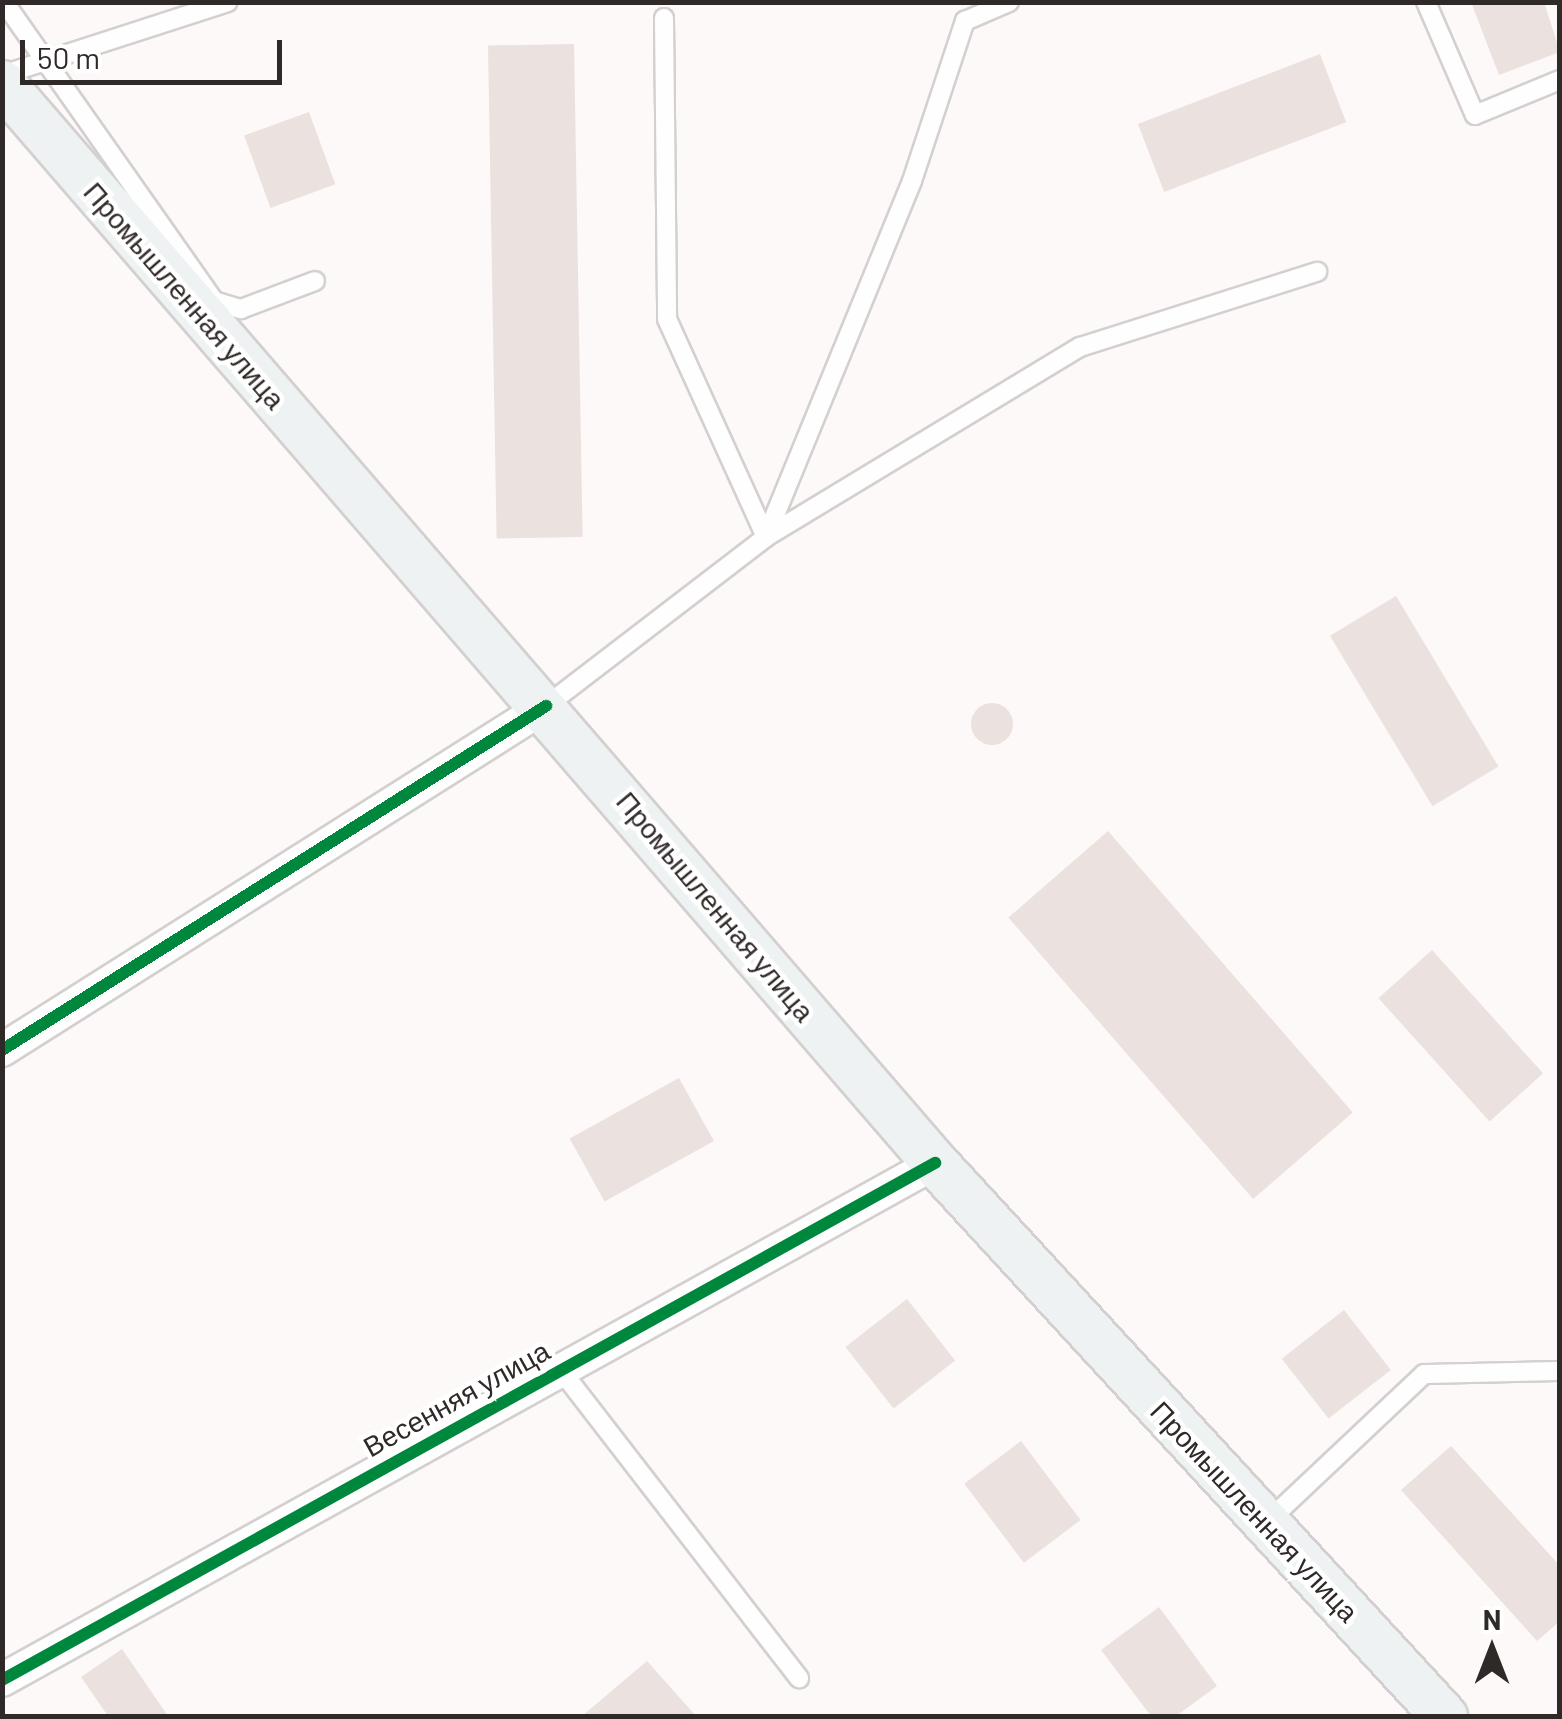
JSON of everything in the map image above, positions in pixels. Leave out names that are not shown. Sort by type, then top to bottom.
[{"type":"main road","name":"Промышленная улица","points":[[2,84],[208,309],[935,1163],[1444,1716]]},
{"type":"street","points":[[2,1050],[546,706]]},
{"type":"street","name":"Весенняя улица","points":[[2,1680],[935,1163]]},
{"type":"lane","points":[[4,2],[208,309],[240,309],[314,281]]},
{"type":"lane","points":[[2,75],[228,2]]},
{"type":"lane","points":[[766,537],[912,181],[965,21],[1010,2]]},
{"type":"lane","points":[[1426,2],[1475,115],[1560,80]]},
{"type":"lane","points":[[664,18],[668,320],[766,537]]},
{"type":"lane","points":[[546,706],[766,537],[1080,348],[1317,272]]},
{"type":"lane","points":[[560,1369],[799,1678]]},
{"type":"lane","points":[[1266,1523],[1424,1374],[1560,1371]]},
{"type":"building","points":[[1471,2],[1544,2],[1560,52],[1499,75]]},
{"type":"building","points":[[574,44],[583,537],[497,538],[488,46]]},
{"type":"building","points":[[1320,54],[1346,122],[1164,192],[1138,124]]},
{"type":"building","points":[[309,112],[335,184],[270,208],[244,136]]},
{"type":"building","points":[[1396,596],[1498,767],[1432,806],[1330,636]]},
{"type":"building","points":[[992,703],[1007,709],[1013,724],[1007,739],[992,745],[977,739],[971,724],[977,709]]},
{"type":"building","points":[[1108,831],[1353,1113],[1253,1199],[1008,918]]},
{"type":"building","points":[[1432,950],[1543,1073],[1490,1122],[1378,998]]},
{"type":"building","points":[[679,1078],[714,1141],[605,1202],[570,1139]]},
{"type":"building","points":[[907,1299],[955,1360],[894,1408],[846,1347]]},
{"type":"building","points":[[1344,1310],[1391,1370],[1329,1419],[1282,1359]]},
{"type":"building","points":[[1021,1441],[1081,1520],[1024,1563],[964,1484]]},
{"type":"building","points":[[1451,1446],[1560,1566],[1560,1621],[1537,1641],[1401,1490]]},
{"type":"building","points":[[1159,1607],[1217,1686],[1176,1716],[1151,1716],[1101,1650]]},
{"type":"building","points":[[122,1649],[168,1716],[108,1716],[81,1677]]},
{"type":"building","points":[[647,1661],[696,1716],[582,1716]]},
{"type":"cycle path","points":[[2,1050],[546,706]]},
{"type":"cycle path","points":[[2,1680],[935,1163]]}]
